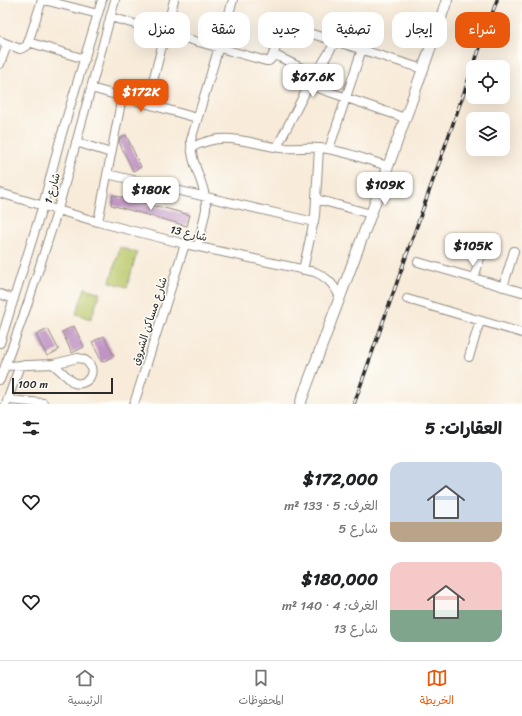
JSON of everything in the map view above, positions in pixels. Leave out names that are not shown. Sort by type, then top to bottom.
[{"type":"street","points":[[0,64],[3,43],[20,49],[27,46],[43,0],[98,14]]},
{"type":"street","name":"شارع 1","points":[[1,339],[43,204],[60,140],[102,0]]},
{"type":"street","name":"شارع 1","points":[[0,380],[28,303],[58,209],[115,0]]},
{"type":"street","points":[[171,12],[174,0]]},
{"type":"street","points":[[229,12],[233,0]]},
{"type":"street","points":[[300,404],[371,214],[447,0]]},
{"type":"street","points":[[110,17],[134,23]]},
{"type":"street","points":[[221,48],[269,61],[284,30],[288,27],[322,37]]},
{"type":"street","points":[[28,42],[85,59]]},
{"type":"street","points":[[147,104],[162,48]]},
{"type":"street","points":[[198,246],[206,209],[206,197],[192,155],[192,133],[218,48]]},
{"type":"street","points":[[277,147],[309,85],[332,48]]},
{"type":"street","points":[[359,48],[423,69]]},
{"type":"street","points":[[328,149],[362,49]]},
{"type":"street","points":[[273,54],[316,75]]},
{"type":"street","points":[[309,85],[405,118]]},
{"type":"street","points":[[91,88],[197,118]]},
{"type":"street","points":[[98,222],[122,97]]},
{"type":"street","points":[[191,148],[207,140],[226,138],[277,147],[328,149],[388,166]]},
{"type":"street","points":[[76,142],[111,153]]},
{"type":"street","points":[[303,270],[314,222],[319,148]]},
{"type":"street","points":[[107,174],[314,222]]},
{"type":"street","name":"شارع 13","points":[[0,193],[43,204],[98,222],[186,244],[315,272],[328,279],[333,284],[340,297]]},
{"type":"street","points":[[316,199],[371,214]]},
{"type":"street","name":"شارع مساكن الشروق","points":[[134,404],[186,244]]},
{"type":"street","points":[[474,278],[484,245]]},
{"type":"street","points":[[503,287],[514,251]]},
{"type":"street","points":[[418,262],[522,292]]},
{"type":"street","points":[[0,294],[14,299]]},
{"type":"street","points":[[407,299],[522,333]]},
{"type":"street","points":[[469,357],[480,321]]},
{"type":"street","points":[[5,366],[53,364]]},
{"type":"street","points":[[20,365],[7,402],[43,403]]},
{"type":"green space","points":[[120,247],[137,253],[127,287],[110,282]]},
{"type":"green space","points":[[85,288],[100,293],[91,319],[76,314]]},
{"type":"building","points":[[126,135],[141,167],[133,171],[119,142],[120,138]]},
{"type":"building","points":[[113,195],[190,215],[187,226],[111,205]]},
{"type":"building","points":[[74,326],[84,347],[72,353],[62,332]]},
{"type":"building","points":[[48,329],[59,350],[47,356],[36,335]]},
{"type":"building","points":[[104,336],[114,356],[102,362],[92,342]]},
{"type":"railway","points":[[476,60],[497,0]]},
{"type":"railway","points":[[354,404],[466,87]]}]
